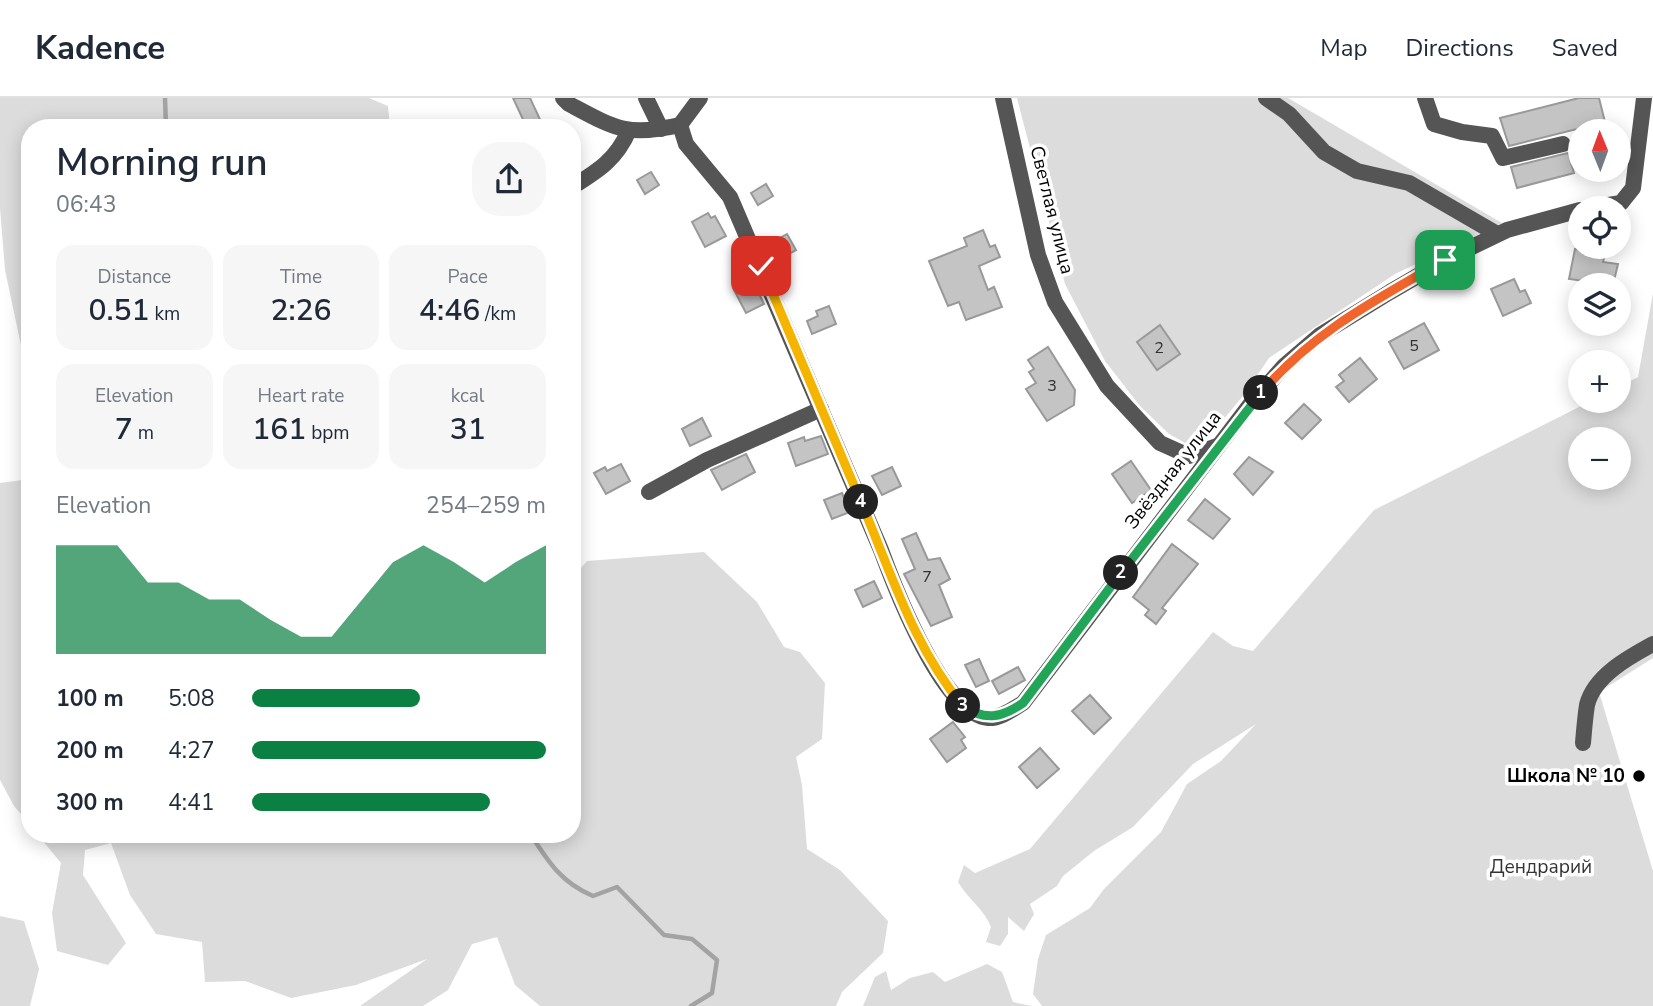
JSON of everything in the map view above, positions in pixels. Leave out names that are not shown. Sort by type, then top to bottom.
[{"type":"street","points":[[563,98],[569,104],[617,129],[648,132],[680,125],[700,98]]},
{"type":"street","points":[[646,98],[661,129]]},
{"type":"street","name":"Светлая улица","points":[[1003,98],[1038,255],[1050,290],[1107,386],[1160,443],[1189,456],[1219,445]]},
{"type":"street","points":[[1266,98],[1289,114],[1324,152],[1346,165],[1357,171],[1409,183],[1497,234]]},
{"type":"street","points":[[1425,98],[1434,124],[1462,132],[1492,136],[1503,158],[1563,144]]},
{"type":"street","points":[[1626,196],[1633,188],[1644,98]]},
{"type":"street","name":"Звёздная улица","points":[[680,125],[687,144],[730,197],[897,593],[924,649],[948,688],[965,707],[988,718],[1007,714],[1023,703],[1219,445],[1284,366],[1320,335],[1445,260],[1497,234],[1568,213]]},
{"type":"street","points":[[581,181],[614,158],[622,148],[629,130]]},
{"type":"street","points":[[649,492],[707,460],[821,409]]},
{"type":"street","points":[[1583,743],[1587,704],[1595,687],[1626,659],[1653,644]]},
{"type":"green space","points":[[0,98],[369,98],[388,106],[389,119],[21,119],[21,345],[5,270],[0,208]]},
{"type":"green space","points":[[1017,98],[1288,98],[1502,223],[1395,274],[1269,358],[1214,431],[1189,445],[1169,434],[1140,406],[1105,361],[1065,284]]},
{"type":"green space","name":"Дендрарий","points":[[1653,293],[1653,658],[1599,692],[1653,871],[1653,1006],[1042,1006],[1033,994],[1038,959],[1046,935],[1090,908],[1104,889],[1161,832],[1187,784],[1221,761],[1256,724],[1193,764],[1133,827],[1094,851],[1063,876],[1057,886],[1030,904],[1034,914],[1024,931],[1008,917],[1008,934],[1000,946],[986,942],[991,927],[958,882],[964,865],[975,873],[1030,849],[1213,632],[1233,646],[1253,651],[1374,510],[1568,413],[1631,413],[1631,381],[1638,377]]},
{"type":"green space","points":[[21,480],[21,814],[0,780],[0,483]]},
{"type":"green space","points":[[704,552],[757,602],[784,647],[800,652],[825,683],[822,739],[796,757],[802,785],[807,849],[840,870],[888,921],[883,953],[842,992],[836,1006],[540,1006],[515,985],[497,937],[472,944],[448,990],[423,1006],[360,1006],[427,959],[356,985],[291,998],[245,981],[205,982],[202,942],[156,934],[130,895],[111,843],[581,843],[581,568],[587,561]]},
{"type":"green space","points":[[45,843],[111,843],[85,850],[83,875],[126,943],[108,965],[57,951],[52,913],[61,863]]},
{"type":"green space","points":[[0,916],[24,921],[39,969],[30,1006],[0,1006]]},
{"type":"green space","points":[[987,964],[1002,972],[1013,1002],[1032,1006],[863,1006],[875,977],[886,971],[891,990],[910,978],[933,972],[945,982]]},
{"type":"building","points":[[513,98],[530,98],[540,119],[523,119]]},
{"type":"building","points":[[1579,98],[1599,98],[1604,119],[1568,119],[1568,131],[1509,146],[1500,118]]},
{"type":"building","points":[[1568,153],[1568,175],[1517,188],[1511,167]]},
{"type":"building","points":[[651,172],[659,185],[645,194],[637,180]]},
{"type":"building","points":[[766,184],[773,196],[758,205],[751,193]]},
{"type":"building","points":[[708,213],[711,218],[715,216],[726,236],[705,247],[692,222]]},
{"type":"building","points":[[983,230],[990,247],[995,245],[1000,257],[979,266],[988,290],[994,287],[1002,307],[966,320],[959,302],[948,306],[929,261],[967,246],[964,238]]},
{"type":"building","points":[[787,234],[796,250],[780,259],[771,243]]},
{"type":"building","points":[[1573,259],[1604,259],[1603,262],[1618,264],[1616,273],[1570,273]]},
{"type":"building","points":[[752,279],[764,304],[746,313],[733,288]]},
{"type":"building","points":[[1514,279],[1520,292],[1525,290],[1531,303],[1503,316],[1491,289]]},
{"type":"building","points":[[829,306],[836,324],[812,334],[807,321],[818,316],[816,311]]},
{"type":"building","points":[[1424,323],[1439,350],[1404,369],[1389,342]]},
{"type":"building","points":[[1160,325],[1180,354],[1157,370],[1137,342]]},
{"type":"building","points":[[1048,347],[1075,390],[1074,405],[1047,421],[1026,389],[1036,383],[1029,372],[1034,369],[1028,360]]},
{"type":"building","points":[[1360,358],[1377,379],[1349,402],[1336,387],[1344,381],[1339,375]]},
{"type":"building","points":[[1304,404],[1321,420],[1302,439],[1285,423]]},
{"type":"building","points":[[702,418],[711,436],[690,446],[682,429]]},
{"type":"building","points":[[821,436],[828,454],[796,466],[788,443],[804,437],[805,441]]},
{"type":"building","points":[[746,454],[755,472],[722,490],[711,470]]},
{"type":"building","points":[[1249,457],[1273,472],[1253,495],[1234,474]]},
{"type":"building","points":[[1131,461],[1151,490],[1132,503],[1112,474]]},
{"type":"building","points":[[621,464],[630,481],[606,494],[594,473],[605,467],[607,471]]},
{"type":"building","points":[[892,467],[901,486],[882,495],[872,476]]},
{"type":"building","points":[[842,493],[850,512],[832,519],[824,500]]},
{"type":"building","points":[[1205,499],[1230,519],[1213,539],[1188,520]]},
{"type":"building","points":[[916,533],[928,560],[940,558],[950,579],[939,585],[952,617],[931,626],[904,574],[915,569],[902,539]]},
{"type":"building","points":[[1172,544],[1198,564],[1162,608],[1166,611],[1156,624],[1145,615],[1149,610],[1133,597]]},
{"type":"building","points":[[874,581],[882,598],[863,607],[855,590]]},
{"type":"building","points":[[979,659],[989,681],[976,687],[965,665]]},
{"type":"building","points":[[1018,667],[1025,680],[999,694],[992,681]]},
{"type":"building","points":[[1090,695],[1111,718],[1094,734],[1072,711]]},
{"type":"building","points":[[953,722],[965,737],[961,740],[966,748],[947,762],[930,739]]},
{"type":"building","points":[[1040,748],[1059,769],[1037,788],[1019,767]]},
{"type":"waterway","points":[[165,98],[166,119]]},
{"type":"waterway","points":[[536,843],[550,863],[582,891],[593,896],[617,887],[664,935],[692,939],[717,960],[712,993],[691,1006]]},
{"type":"place","name":"Школа № 10","points":[[1639,776]]},
{"type":"route","points":[[761,266],[897,593],[924,649],[948,688],[965,707],[988,718],[1007,714],[1023,703],[1192,477],[1284,366],[1320,335],[1445,260]]}]
